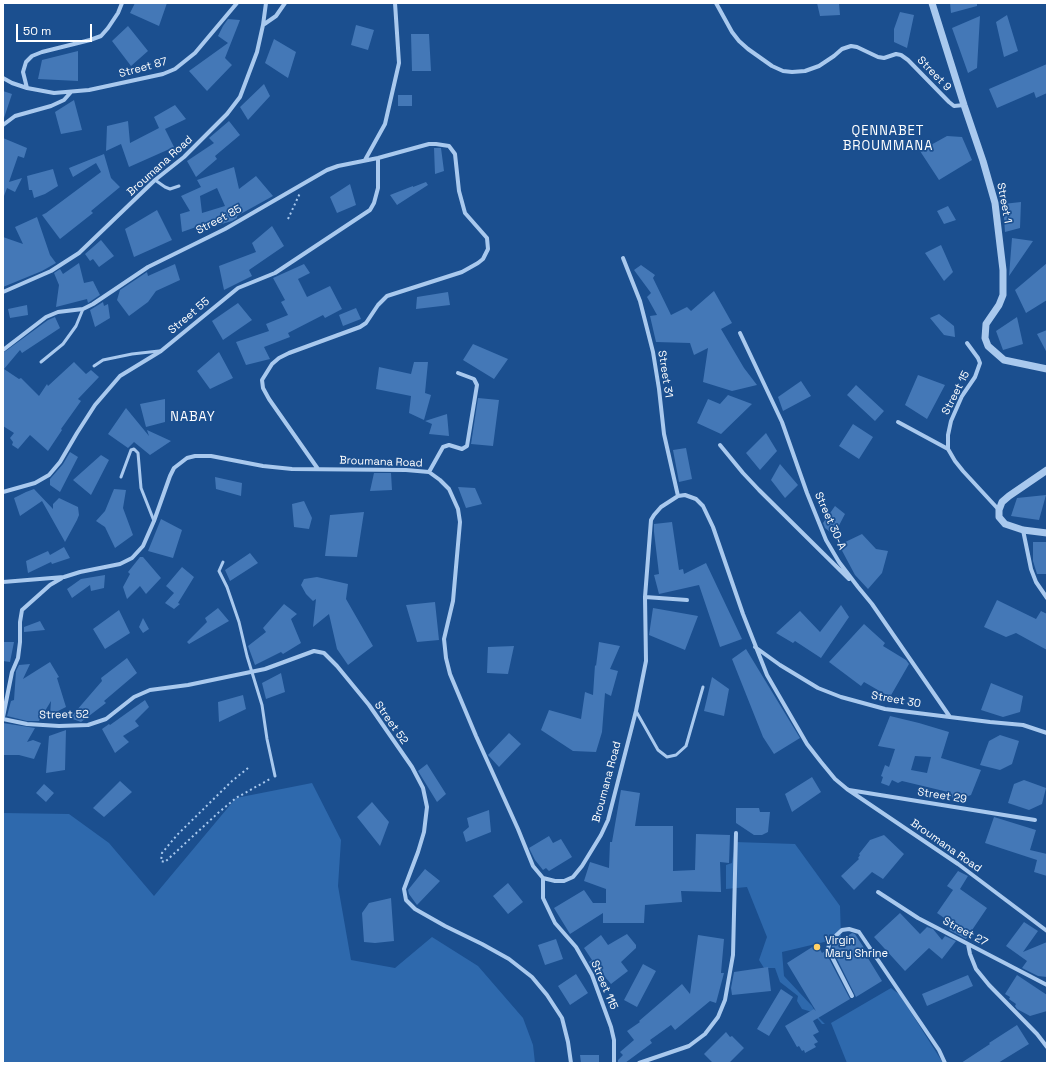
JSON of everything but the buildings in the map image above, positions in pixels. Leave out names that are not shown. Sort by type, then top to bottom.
[{"type":"street","points":[[27,88],[23,72],[26,62],[32,56],[48,50],[101,36],[118,13],[122,3]]},
{"type":"street","name":"Street 87","points":[[3,78],[27,88],[54,93],[71,92],[145,79],[163,74],[175,69],[185,62],[204,43],[237,3]]},
{"type":"street","name":"Broumana Road","points":[[3,292],[51,271],[79,253],[155,180],[184,157],[227,114],[240,97],[257,52],[264,25],[266,3]]},
{"type":"street","points":[[264,25],[276,16],[285,3]]},
{"type":"street","points":[[365,160],[385,124],[399,63],[395,3]]},
{"type":"street","name":"Street 9","points":[[716,3],[732,32],[739,41],[772,66],[783,71],[806,71],[818,66],[842,49],[850,46],[857,47],[878,57],[884,58],[896,54],[901,55],[908,60],[954,106],[964,105]]},
{"type":"street","name":"Street 1","points":[[932,3],[995,203],[1003,270],[1003,295],[999,305],[986,324],[985,338],[988,346],[1004,360],[1047,368]]},
{"type":"street","points":[[934,11],[938,3]]},
{"type":"street","points":[[3,124],[16,116],[51,106],[64,100],[71,92]]},
{"type":"street","name":"Street 85","points":[[3,350],[46,317],[58,312],[83,309],[93,304],[148,267],[225,229],[328,170],[338,166],[378,158],[429,144],[449,146],[455,154],[459,191],[465,213],[487,238],[488,249],[483,259],[478,264],[462,272],[387,296],[378,304],[366,323],[360,327],[279,358],[272,364],[262,380],[263,388],[269,399],[318,469]]},
{"type":"street","name":"Street 55","points":[[3,492],[35,483],[49,475],[60,462],[86,418],[120,376],[161,351],[238,288],[275,273],[370,210],[378,188],[378,158]]},
{"type":"street","name":"Street 31","points":[[623,258],[640,301],[653,352],[664,434],[678,496]]},
{"type":"street","name":"Street 30-A","points":[[740,333],[782,422],[826,540],[839,562],[872,604],[950,717]]},
{"type":"street","name":"Street 15","points":[[948,449],[948,435],[951,421],[962,396],[978,370],[980,363],[967,343]]},
{"type":"street","points":[[429,472],[443,447],[449,445],[462,449],[467,446],[477,385],[474,379],[458,373]]},
{"type":"street","points":[[898,422],[948,449],[963,471],[999,510]]},
{"type":"street","points":[[720,445],[759,490],[858,587]]},
{"type":"street","name":"Broumana Road","points":[[3,582],[64,577],[80,572],[120,564],[132,558],[144,546],[170,476],[178,464],[191,457],[211,456],[263,466],[292,469],[406,470],[429,472],[449,489],[455,499],[460,522],[453,601],[444,639],[446,658],[450,674],[533,866],[543,878],[555,881],[564,881],[573,877],[582,866],[601,835],[608,820],[636,711],[646,661],[645,597],[651,520],[661,507],[678,496],[685,495],[696,499],[703,506],[713,527],[755,646],[774,688],[807,744],[835,779],[847,789],[958,864],[1046,930]]},
{"type":"street","points":[[1047,470],[1009,496],[1002,502],[999,510],[999,517],[1005,524],[1022,530],[1047,533]]},
{"type":"street","points":[[1022,530],[1031,569],[1036,582],[1047,598]]},
{"type":"street","name":"Street 52","points":[[64,577],[50,585],[22,610],[18,658],[12,672],[3,718],[27,724],[59,726],[88,725],[106,719],[134,697],[158,688],[188,685],[265,669],[314,651],[324,653],[337,666],[383,725],[412,767],[423,788],[427,807],[424,832],[404,889],[406,900],[415,909],[430,918],[509,959],[532,977],[547,995],[562,1018],[571,1063]]},
{"type":"street","points":[[645,597],[688,600]]},
{"type":"street","name":"Street 30","points":[[755,646],[818,688],[841,697],[885,709],[1023,725],[1047,733]]},
{"type":"street","name":"Street 29","points":[[847,789],[1034,820]]},
{"type":"street","points":[[639,1063],[689,1046],[705,1034],[718,1017],[725,1000],[733,955],[733,898],[736,833]]},
{"type":"street","name":"Street 115","points":[[543,878],[543,898],[555,923],[576,947],[592,975],[611,1026],[614,1040],[614,1063]]},
{"type":"street","name":"Street 27","points":[[878,892],[918,918],[1047,985]]},
{"type":"street","points":[[852,996],[828,949],[830,941],[842,930],[849,929],[859,932],[939,1050],[945,1063]]},
{"type":"street","points":[[968,944],[976,969],[984,980],[1047,1047]]},
{"type":"lane","points":[[155,180],[170,189],[179,186]]},
{"type":"lane","points":[[41,362],[63,344],[76,326],[83,309]]},
{"type":"lane","points":[[94,366],[103,360],[132,354],[161,351]]},
{"type":"lane","points":[[121,477],[131,450],[134,449],[138,453],[141,488],[154,521]]},
{"type":"lane","points":[[223,562],[219,571],[227,587],[239,622],[247,656],[262,705],[267,739],[275,776]]},
{"type":"lane","points":[[636,711],[658,750],[667,757],[676,755],[686,746],[703,687]]},
{"type":"path","points":[[288,219],[306,182]]},
{"type":"path","points":[[248,768],[232,781],[176,836],[162,853],[161,861],[166,862],[236,798],[275,776]]},
{"type":"shaded area","points":[[312,783],[341,840],[338,886],[351,960],[395,968],[432,937],[478,966],[523,1018],[533,1045],[535,1063],[3,1063],[3,813],[69,814],[109,843],[154,896],[236,798]]},
{"type":"shaded area","points":[[735,842],[795,844],[840,906],[841,938],[782,952],[784,976],[812,1006],[819,1018],[825,1024],[822,1024],[812,1012],[802,1009],[797,1001],[798,996],[780,982],[775,968],[764,968],[759,960],[767,937],[747,887],[726,889],[726,865],[732,863]]},
{"type":"shaded area","points":[[891,988],[900,995],[943,1063],[847,1063],[831,1023]]},
{"type":"place","name":"Virgin Mary Shrine","points":[[817,947]]},
{"type":"district","name":"QENNABET BROUMMANA","points":[[888,138]]},
{"type":"district","name":"NABAY","points":[[193,417]]}]
